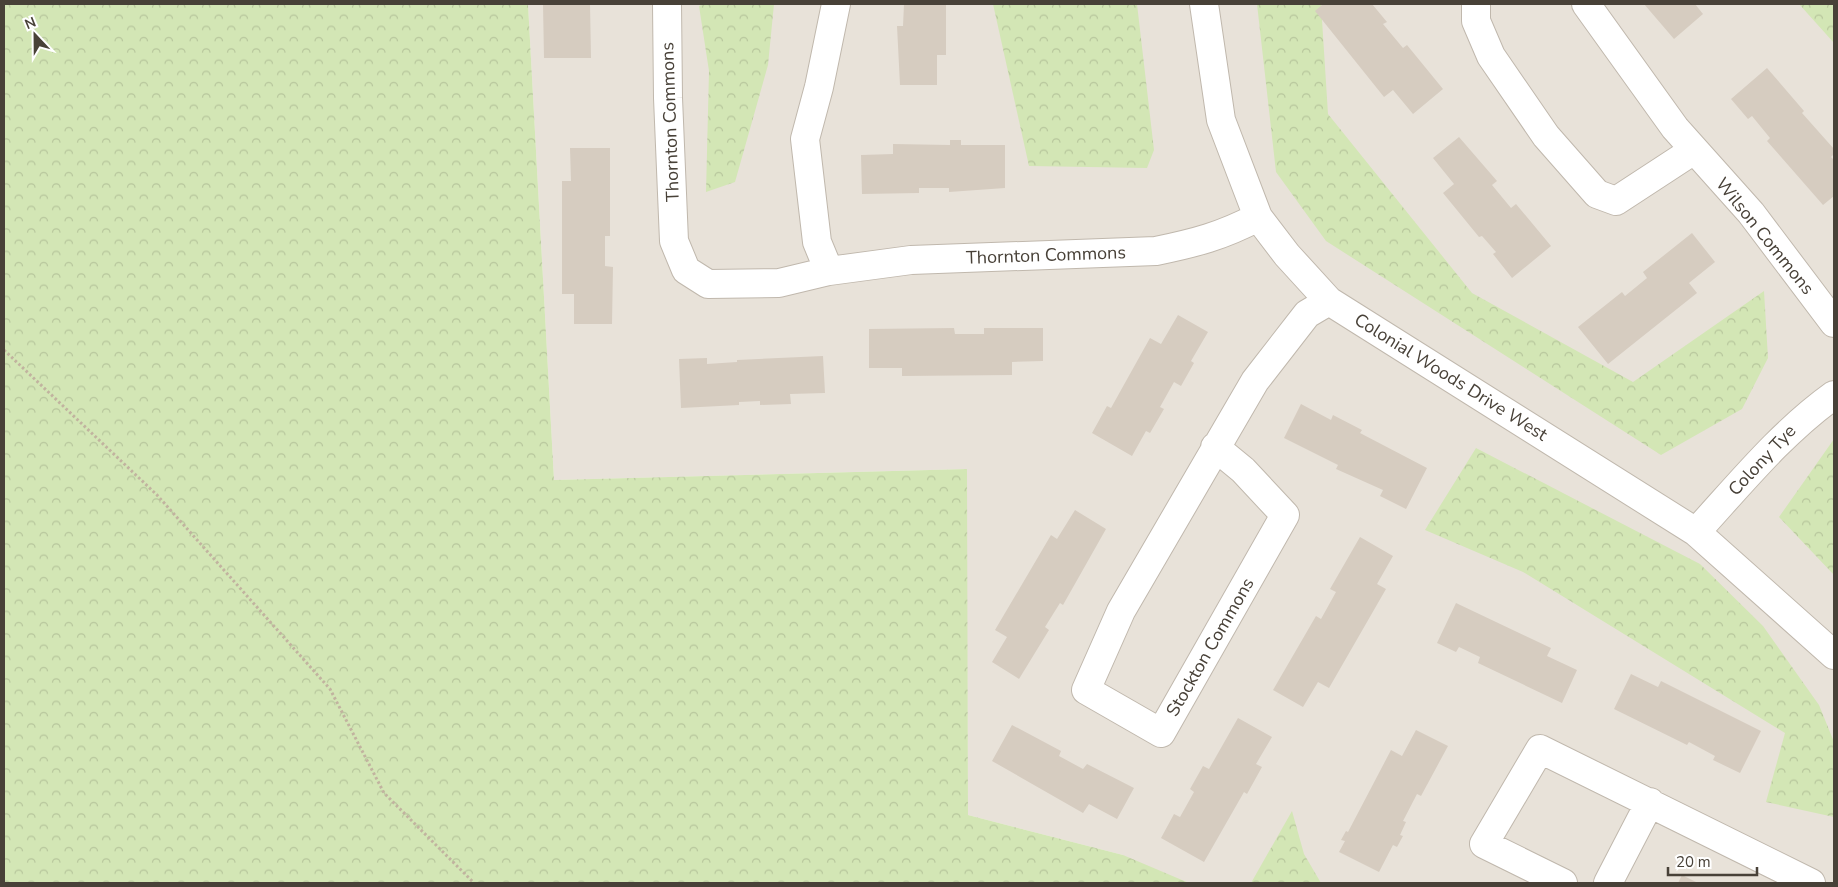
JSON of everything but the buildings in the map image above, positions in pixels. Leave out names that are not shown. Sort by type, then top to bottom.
[{"type":"street","name":"Thornton Commons","points":[[667,4],[668,98],[674,241],[686,270],[708,284],[778,283],[829,271],[911,260],[1156,251],[1192,244],[1228,233],[1258,217]]},
{"type":"street","points":[[829,271],[817,242],[805,139],[820,86],[836,4]]},
{"type":"street","name":"Colonial Woods Drive West","points":[[1204,4],[1221,120],[1258,217],[1287,255],[1329,301],[1696,532],[1834,655]]},
{"type":"street","points":[[1476,4],[1476,21],[1491,56],[1546,136],[1597,194],[1616,201],[1694,150]]},
{"type":"street","name":"Wilson Commons","points":[[1586,4],[1617,50],[1694,150],[1751,213],[1834,323]]},
{"type":"street","name":"Stockton Commons","points":[[1215,447],[1243,470],[1285,515],[1162,733],[1086,690],[1121,611],[1215,447],[1255,381],[1307,314],[1329,301]]},
{"type":"street","name":"Colony Tye","points":[[1696,532],[1785,434],[1806,415],[1834,395]]},
{"type":"street","points":[[1563,883],[1484,844],[1540,749],[1810,883]]},
{"type":"street","points":[[1608,883],[1650,802]]},
{"type":"path","points":[[4,350],[157,495],[330,689],[384,793],[474,883]]},
{"type":"shaded area","points":[[528,4],[1834,4],[1834,883],[1132,883],[1123,855],[968,815],[966,469],[554,480]]},
{"type":"green space","points":[[4,4],[528,4],[554,480],[967,469],[968,815],[1123,855],[1189,883],[4,883]]},
{"type":"green space","points":[[704,4],[774,4],[768,65],[735,182],[706,192],[709,71],[699,6]]},
{"type":"green space","points":[[993,4],[1137,4],[1154,150],[1147,168],[1029,166]]},
{"type":"green space","points":[[1257,4],[1321,4],[1328,114],[1472,293],[1633,382],[1764,291],[1768,358],[1742,409],[1661,455],[1326,241],[1276,172]]},
{"type":"green space","points":[[1799,4],[1834,4],[1834,43]]},
{"type":"green space","points":[[1834,439],[1834,575],[1779,517]]},
{"type":"green space","points":[[1476,448],[1700,564],[1763,626],[1819,705],[1834,742],[1834,817],[1766,802],[1785,733],[1523,572],[1425,530]]},
{"type":"green space","points":[[1292,811],[1304,854],[1321,883],[1251,883]]}]
